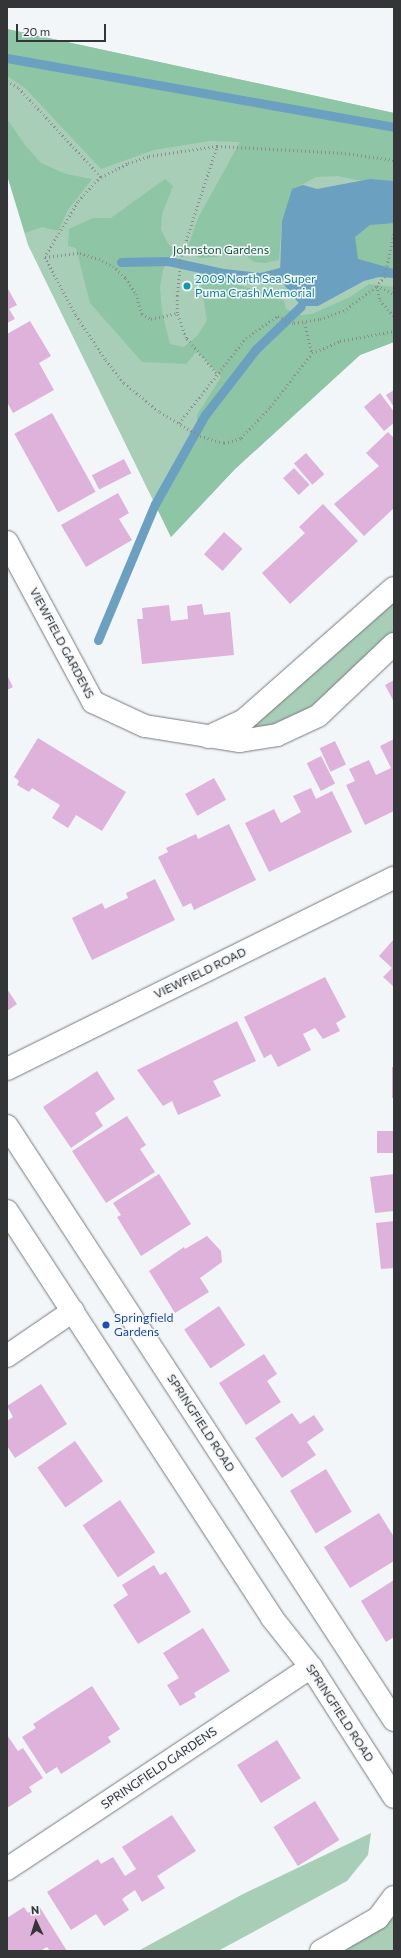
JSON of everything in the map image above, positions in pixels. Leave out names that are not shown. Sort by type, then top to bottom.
[{"type":"street","name":"VIEWFIELD GARDENS","points":[[7,542],[93,702],[145,726],[207,738],[240,741],[277,735],[318,716],[394,644]]},
{"type":"street","points":[[207,738],[243,721],[394,588]]},
{"type":"street","name":"VIEWFIELD ROAD","points":[[7,1069],[394,878]]},
{"type":"street","name":"SPRINGFIELD ROAD","points":[[7,1126],[394,1720]]},
{"type":"street","name":"SPRINGFIELD ROAD","points":[[7,1211],[272,1618],[311,1667],[394,1797]]},
{"type":"street","points":[[7,1356],[73,1311]]},
{"type":"street","name":"SPRINGFIELD GARDENS","points":[[7,1869],[311,1667]]},
{"type":"street","points":[[321,1951],[378,1918],[394,1897]]},
{"type":"path","points":[[7,81],[19,88],[101,177]]},
{"type":"path","points":[[216,373],[186,338],[177,313],[178,274],[181,256],[217,146]]},
{"type":"path","points":[[45,257],[78,202],[101,177],[128,163],[149,156],[217,146],[315,150],[394,160]]},
{"type":"path","points":[[180,422],[216,373],[246,338],[278,316],[288,321],[305,323],[343,311],[378,286],[385,277],[394,234]]},
{"type":"path","points":[[45,257],[80,253],[99,259],[113,266],[126,278],[136,294],[142,314],[151,319],[177,313]]},
{"type":"path","points":[[45,257],[61,290],[106,360],[124,383],[160,412],[180,422],[191,431],[200,436],[224,443],[241,438],[270,407],[312,353],[323,346],[340,341],[394,331]]},
{"type":"path","points":[[378,286],[394,294]]},
{"type":"path","points":[[378,286],[380,300],[394,316]]},
{"type":"path","points":[[305,323],[312,353]]},
{"type":"green space","name":"Johnston Gardens","points":[[7,29],[394,113],[394,342],[360,355],[235,469],[171,537],[28,245],[7,175]]},
{"type":"green space","points":[[7,29],[394,113],[394,181],[356,180],[338,176],[316,177],[292,190],[282,221],[279,260],[265,263],[254,262],[246,255],[230,251],[216,257],[200,258],[186,252],[198,218],[240,142],[210,141],[154,150],[101,169],[25,88],[7,76]]},
{"type":"green space","points":[[7,119],[25,145],[41,163],[66,174],[92,179],[68,210],[58,231],[42,227],[25,233],[7,175]]},
{"type":"green space","points":[[165,179],[173,186],[162,214],[161,230],[169,245],[175,248],[163,270],[160,288],[162,312],[170,344],[184,347],[198,335],[207,320],[199,274],[270,294],[284,301],[286,309],[301,315],[312,314],[350,297],[369,284],[394,287],[394,342],[360,355],[235,469],[171,537],[155,504],[197,429],[197,415],[221,377],[197,351],[186,364],[142,362],[90,303],[76,248],[68,246],[69,229],[93,218],[111,218]]},
{"type":"green space","points":[[388,222],[394,223],[394,269],[358,260],[354,237],[370,225]]},
{"type":"green space","points":[[394,588],[394,644],[318,716],[240,741],[243,721]]},
{"type":"green space","points":[[371,1833],[368,1855],[347,1881],[218,1951],[138,1951],[243,1894]]},
{"type":"green space","points":[[394,1917],[394,1951],[337,1951],[383,1926]]},
{"type":"water","points":[[370,179],[394,181],[394,223],[370,225],[355,237],[358,259],[394,269],[394,278],[379,277],[364,281],[318,306],[301,306],[285,286],[280,272],[282,221],[292,189],[303,185],[317,189]]},
{"type":"building","points":[[7,287],[17,305],[9,309],[15,319],[7,323]]},
{"type":"building","points":[[30,321],[51,356],[39,363],[54,390],[13,413],[7,402],[7,334]]},
{"type":"building","points":[[394,390],[394,407],[386,395]]},
{"type":"building","points":[[380,393],[394,412],[394,423],[384,431],[364,407]]},
{"type":"building","points":[[52,413],[96,492],[58,513],[14,434]]},
{"type":"building","points":[[388,432],[394,438],[394,508],[364,536],[334,504],[379,466],[366,453]]},
{"type":"building","points":[[306,453],[324,474],[312,485],[294,463]]},
{"type":"building","points":[[124,459],[131,473],[99,490],[92,475]]},
{"type":"building","points":[[294,468],[310,485],[299,495],[283,478]]},
{"type":"building","points":[[118,493],[129,513],[119,519],[132,540],[86,567],[61,525]]},
{"type":"building","points":[[323,504],[358,541],[290,604],[262,573],[305,533],[299,527]]},
{"type":"building","points":[[224,532],[243,549],[223,571],[204,554]]},
{"type":"building","points":[[202,604],[204,615],[230,612],[234,655],[142,664],[137,619],[143,619],[142,608],[169,605],[171,621],[188,619],[187,606]]},
{"type":"building","points":[[7,675],[13,687],[7,690]]},
{"type":"building","points":[[394,680],[394,702],[385,685]]},
{"type":"building","points":[[38,738],[126,792],[102,831],[76,815],[68,828],[52,818],[60,805],[32,788],[29,792],[17,785],[19,781],[14,777]]},
{"type":"building","points":[[394,739],[394,811],[365,825],[346,785],[355,781],[349,769],[369,760],[376,775],[391,768],[380,746]]},
{"type":"building","points":[[335,741],[346,765],[331,772],[320,748]]},
{"type":"building","points":[[321,756],[335,784],[321,791],[307,763]]},
{"type":"building","points":[[214,778],[226,800],[197,816],[185,794]]},
{"type":"building","points":[[311,788],[316,799],[332,791],[352,832],[269,872],[245,823],[274,809],[281,823],[301,812],[293,796]]},
{"type":"building","points":[[229,824],[256,880],[194,910],[191,903],[183,907],[158,857],[168,852],[166,848],[196,834],[198,839]]},
{"type":"building","points":[[155,879],[175,920],[92,960],[72,918],[102,903],[105,909],[128,898],[126,893]]},
{"type":"building","points":[[394,939],[394,987],[383,977],[392,968],[379,956]]},
{"type":"building","points":[[325,977],[346,1017],[336,1023],[340,1031],[323,1039],[315,1028],[303,1034],[311,1050],[278,1067],[271,1054],[264,1058],[244,1017]]},
{"type":"building","points":[[7,989],[17,1004],[7,1011]]},
{"type":"building","points":[[237,1021],[256,1061],[213,1081],[221,1096],[178,1115],[172,1101],[163,1106],[137,1070]]},
{"type":"building","points":[[392,1067],[394,1067],[394,1098],[392,1098]]},
{"type":"building","points":[[97,1071],[115,1099],[95,1113],[103,1126],[71,1148],[43,1107]]},
{"type":"building","points":[[127,1116],[146,1145],[140,1149],[155,1172],[106,1203],[72,1151]]},
{"type":"building","points":[[377,1131],[394,1131],[394,1153],[377,1153]]},
{"type":"building","points":[[159,1174],[191,1224],[141,1256],[117,1217],[121,1215],[113,1203]]},
{"type":"building","points":[[394,1174],[394,1211],[375,1213],[370,1177]]},
{"type":"building","points":[[394,1221],[394,1268],[381,1269],[376,1223]]},
{"type":"building","points":[[207,1236],[221,1251],[222,1262],[200,1278],[209,1292],[175,1313],[149,1271],[184,1247],[185,1249]]},
{"type":"building","points":[[219,1306],[245,1345],[210,1368],[184,1329]]},
{"type":"building","points":[[264,1354],[277,1374],[267,1381],[281,1402],[246,1425],[219,1383]]},
{"type":"building","points":[[41,1384],[67,1424],[15,1458],[7,1446],[7,1421],[13,1417],[7,1406]]},
{"type":"building","points":[[292,1413],[300,1424],[314,1415],[324,1430],[307,1442],[316,1455],[282,1478],[255,1438]]},
{"type":"building","points":[[75,1441],[103,1481],[65,1508],[37,1467]]},
{"type":"building","points":[[326,1469],[352,1512],[316,1533],[290,1491]]},
{"type":"building","points":[[120,1500],[155,1552],[118,1577],[83,1525]]},
{"type":"building","points":[[379,1513],[394,1537],[394,1561],[350,1588],[324,1547]]},
{"type":"building","points":[[154,1565],[160,1575],[166,1572],[191,1612],[138,1644],[113,1605],[128,1595],[122,1585]]},
{"type":"building","points":[[394,1580],[394,1637],[386,1642],[361,1601]]},
{"type":"building","points":[[203,1628],[230,1671],[194,1693],[196,1697],[180,1706],[167,1685],[179,1678],[163,1653]]},
{"type":"building","points":[[92,1686],[120,1729],[108,1737],[111,1742],[61,1774],[57,1767],[46,1774],[22,1737],[36,1728],[33,1724]]},
{"type":"building","points":[[7,1735],[18,1751],[23,1748],[43,1778],[29,1787],[32,1792],[7,1808]]},
{"type":"building","points":[[277,1740],[301,1778],[261,1803],[237,1765]]},
{"type":"building","points":[[315,1801],[339,1840],[298,1866],[273,1827]]},
{"type":"building","points":[[172,1815],[196,1851],[157,1876],[165,1888],[142,1902],[135,1890],[122,1899],[129,1910],[104,1926],[96,1914],[71,1930],[47,1892],[98,1859],[101,1864],[113,1857],[125,1876],[136,1869],[122,1847]]},
{"type":"building","points":[[39,1906],[67,1951],[50,1951],[47,1947],[40,1951],[7,1951],[7,1918],[24,1907],[28,1913]]},
{"type":"waterway","points":[[7,58],[394,127]]},
{"type":"waterway","points":[[121,262],[168,261],[223,273],[260,277],[280,272]]},
{"type":"waterway","points":[[98,640],[155,504],[205,415],[256,349],[301,306]]},
{"type":"place","name":"2009 North Sea Super Puma Crash Memorial","points":[[187,286]]},
{"type":"place","name":"Springfield Gardens","points":[[106,1325]]}]
